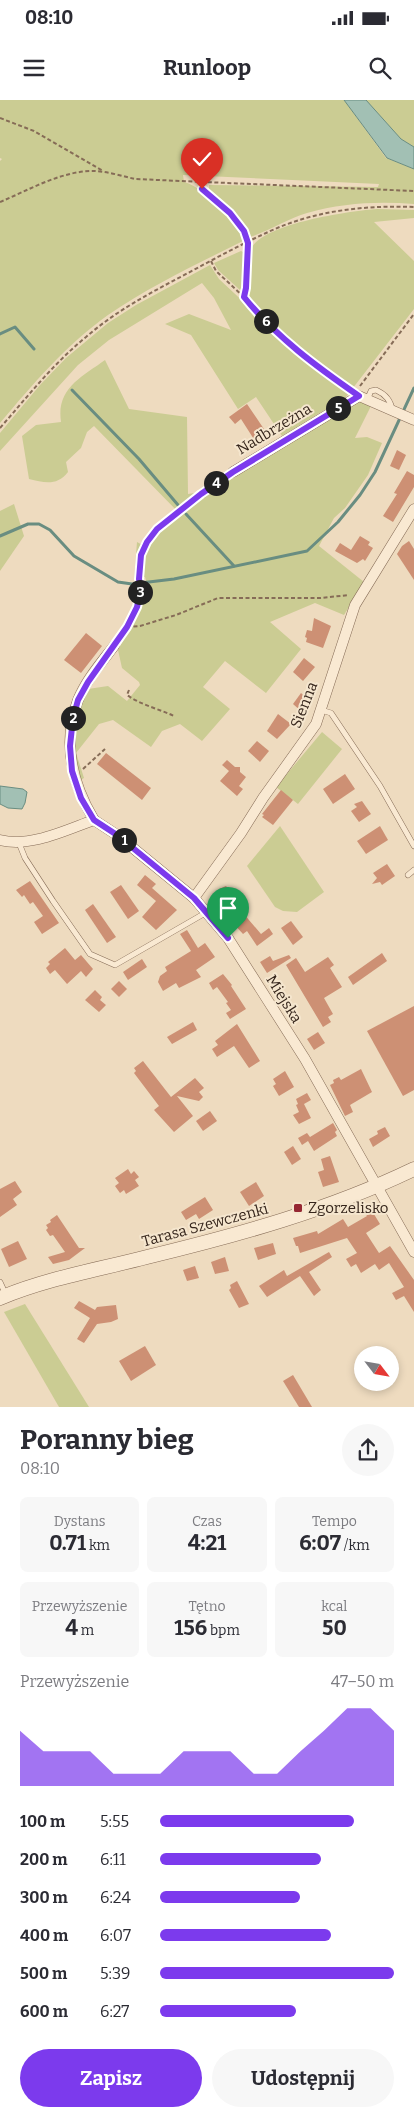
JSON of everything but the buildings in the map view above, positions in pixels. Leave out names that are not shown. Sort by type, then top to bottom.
[{"type":"street","points":[[363,398],[402,415]]},
{"type":"street","name":"Nadbrzeżna","points":[[233,472],[363,398]]},
{"type":"street","name":"Sienna","points":[[194,898],[242,833],[263,798],[310,736],[321,710],[347,626],[359,597],[411,521],[414,509]]},
{"type":"street","points":[[0,840],[18,843],[94,820],[81,798],[74,777],[70,746],[73,718],[78,700],[88,682],[114,646]]},
{"type":"street","name":"Miejska","points":[[94,820],[117,835],[194,898],[228,938],[305,1060],[414,1252]]},
{"type":"street","name":"Tarasa Szewczenki","points":[[3,1297],[61,1277],[145,1258],[294,1217],[377,1187],[414,1169]]},
{"type":"lane","points":[[321,710],[332,713],[380,786],[414,846]]},
{"type":"lane","points":[[18,843],[25,858],[52,901],[90,954],[115,965],[207,912]]},
{"type":"lane","points":[[408,875],[414,870]]},
{"type":"lane","points":[[0,1282],[3,1297]]},
{"type":"path","points":[[0,118],[34,131],[105,173]]},
{"type":"path","points":[[0,202],[75,173],[93,171],[135,179],[414,191]]},
{"type":"path","points":[[199,182],[202,189],[239,222],[248,243],[244,297]]},
{"type":"path","points":[[0,428],[49,370],[98,327],[145,296],[280,227],[333,211],[375,207],[414,207]]},
{"type":"path","points":[[211,261],[216,271],[278,333],[314,365],[363,398]]},
{"type":"path","points":[[363,398],[360,384],[414,314]]},
{"type":"path","name":"Nadbrzeżna","points":[[127,627],[137,607],[141,590],[139,579],[141,555],[147,542],[157,529],[181,509],[233,472]]},
{"type":"path","points":[[114,646],[127,627],[140,626],[176,615],[218,598],[320,598],[349,595],[359,597]]},
{"type":"path","points":[[129,690],[127,695],[137,703],[153,706],[174,716]]},
{"type":"path","points":[[74,777],[105,749]]},
{"type":"green space","points":[[0,100],[344,100],[386,158],[414,169],[414,204],[360,204],[333,207],[300,216],[250,237],[236,215],[209,191],[209,185],[378,187],[379,184],[183,175],[184,182],[200,190],[219,206],[236,225],[243,241],[157,285],[108,315],[64,352],[0,423],[0,161],[2,159],[0,158]]},
{"type":"green space","points":[[366,100],[414,100],[414,147],[401,139]]},
{"type":"green space","points":[[377,209],[414,210],[414,218],[374,222],[414,261],[414,309],[346,397],[282,436],[256,397],[238,409],[191,335],[165,324],[189,314],[231,330],[214,298],[202,283],[109,340],[78,365],[0,451],[0,433],[40,385],[66,358],[108,323],[136,305],[210,265],[219,279],[249,307],[253,304],[248,294],[251,249],[259,240],[289,225],[348,212]]},
{"type":"green space","points":[[241,251],[245,253],[243,287],[240,290],[218,270],[214,263]]},
{"type":"green space","points":[[105,360],[129,409],[187,417],[188,494],[213,490],[360,400],[371,406],[355,438],[367,437],[382,443],[368,475],[345,508],[334,518],[319,546],[364,582],[344,615],[315,603],[270,622],[301,649],[266,693],[225,661],[203,687],[230,709],[202,741],[180,724],[162,731],[151,747],[113,720],[99,724],[76,753],[84,778],[78,781],[72,747],[80,702],[88,689],[108,686],[127,701],[140,685],[122,668],[118,650],[135,618],[143,589],[148,588],[145,577],[134,579],[137,542],[146,547],[162,529],[181,515],[94,426],[87,432],[81,448],[66,462],[68,472],[60,480],[40,482],[29,479],[22,436],[36,425],[61,422],[63,400],[67,392],[80,378]]},
{"type":"green space","points":[[14,504],[24,536],[0,571],[0,511]]},
{"type":"green space","points":[[322,732],[342,749],[298,804],[276,787]]},
{"type":"green space","points":[[280,826],[324,892],[297,912],[283,911],[275,907],[247,866]]},
{"type":"green space","points":[[25,1304],[89,1407],[59,1407],[4,1312]]},
{"type":"shaded area","points":[[344,100],[366,100],[401,139],[414,147],[414,169],[387,158]]},
{"type":"shaded area","points":[[0,786],[23,789],[27,792],[22,809],[8,808],[0,804]]},
{"type":"waterway","points":[[0,334],[15,327],[34,349]]},
{"type":"waterway","points":[[0,536],[28,524],[39,524],[50,530],[74,556],[118,582],[132,584],[174,579],[307,551],[338,522],[360,495],[375,472],[414,388]]},
{"type":"waterway","points":[[72,390],[139,459],[178,505]]},
{"type":"waterway","points":[[186,514],[234,566]]},
{"type":"place","name":"Zgorzelisko","points":[[298,1208]]},
{"type":"route","points":[[202,189],[239,222],[244,231],[248,243],[244,297],[250,306],[314,365],[359,396],[233,472],[178,511],[157,529],[147,542],[141,555],[139,579],[141,590],[137,607],[127,627],[88,682],[78,700],[71,732],[70,759],[81,798],[94,820],[117,835],[194,898],[228,938]]}]
